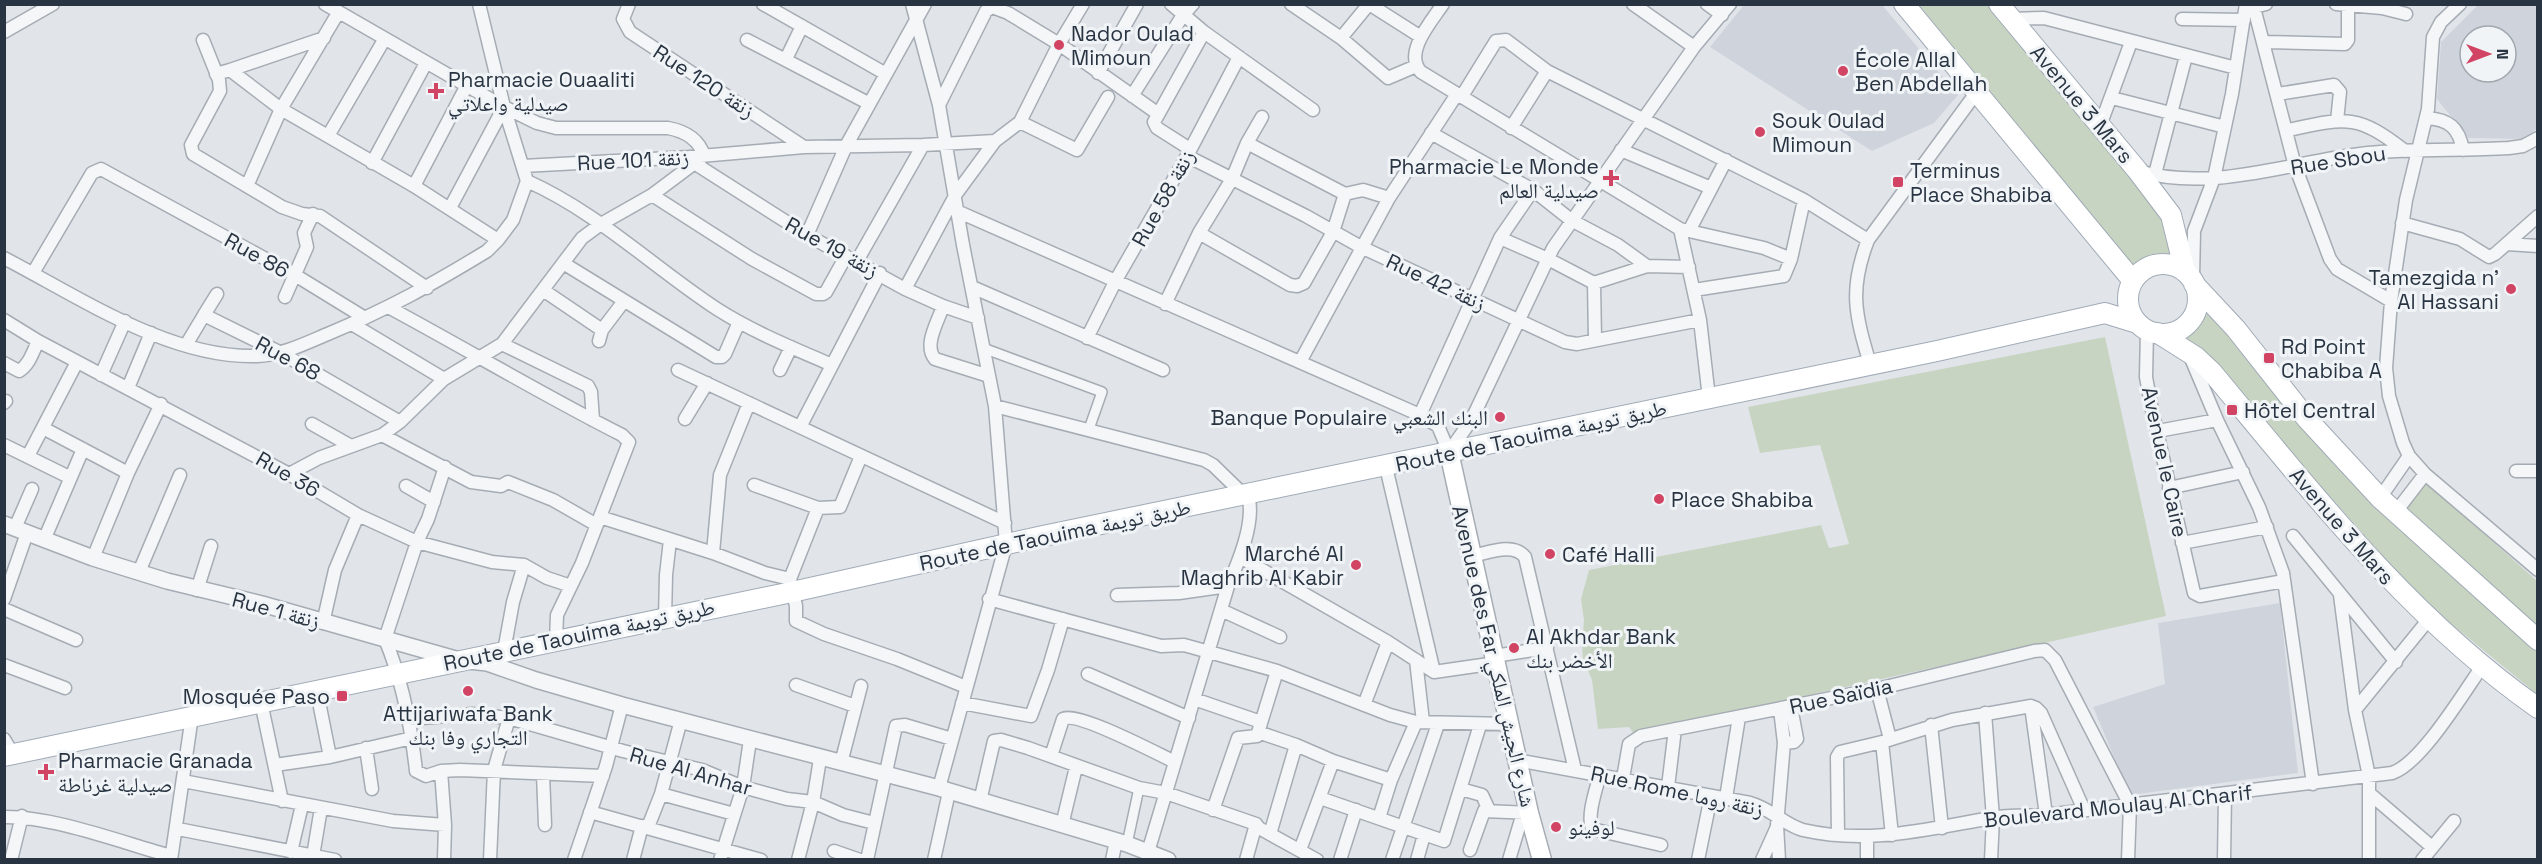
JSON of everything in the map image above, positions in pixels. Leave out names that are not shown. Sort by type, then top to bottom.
[{"type":"main road","points":[[1904,4],[2131,285],[2128,302],[2131,313],[2148,329],[2176,330],[2191,320],[2198,296],[2191,279],[2177,267],[2157,264],[2139,273],[2131,285],[2105,313]]},
{"type":"main road","name":"Avenue 3 Mars","points":[[2005,12],[2100,126],[2146,172],[2171,215],[2191,279],[2236,329],[2307,419],[2380,498],[2538,640]]},
{"type":"main road","name":"Route de Taouima طريق تويمة","points":[[8,750],[317,692],[399,672],[665,617],[791,586],[1386,467],[2105,313],[2148,329]]},
{"type":"main road","name":"Avenue 3 Mars","points":[[2148,329],[2189,352],[2211,371],[2370,560],[2429,619],[2538,708]]},
{"type":"main road","name":"Avenue des Far شارع الجيش الملكي","points":[[1449,452],[1517,760],[1526,813],[1542,860]]},
{"type":"street","points":[[4,32],[53,4]]},
{"type":"street","points":[[325,4],[504,107]]},
{"type":"street","points":[[4,258],[151,333],[186,345],[232,354],[256,356],[281,353],[390,308],[487,251],[513,220],[527,181],[504,107],[479,4]]},
{"type":"street","name":"Rue 120 زنقة","points":[[629,4],[623,19],[630,32],[804,147]]},
{"type":"street","points":[[763,4],[782,9],[802,26],[886,74]]},
{"type":"street","points":[[912,4],[939,105],[995,406],[1006,544],[952,739],[934,860]]},
{"type":"street","points":[[807,235],[846,146],[925,4]]},
{"type":"street","points":[[905,289],[956,194],[995,141],[1020,122],[1059,44],[1083,4]]},
{"type":"street","points":[[1098,73],[1137,4]]},
{"type":"street","points":[[1171,4],[1204,33],[1313,110]]},
{"type":"street","points":[[1132,96],[1183,15],[1193,4]]},
{"type":"street","points":[[1291,4],[1341,38],[1388,78],[1416,66]]},
{"type":"street","points":[[1341,38],[1369,4],[1421,37]]},
{"type":"street","points":[[1633,4],[1694,47]]},
{"type":"street","points":[[1707,4],[1722,15]]},
{"type":"street","points":[[1449,452],[1472,419],[1548,259],[1571,220],[1694,47],[1730,4]]},
{"type":"street","points":[[2460,4],[2441,22],[2433,37],[2426,118],[2410,151],[2391,301],[2386,368],[2389,396],[2397,427],[2409,456],[2425,474],[2538,570]]},
{"type":"street","points":[[2255,5],[2288,130],[2295,166],[2330,259],[2344,274],[2391,301]]},
{"type":"street","points":[[2191,279],[2194,231],[2214,178],[2244,20],[2255,5]]},
{"type":"street","points":[[2264,42],[2345,44],[2348,40],[2342,5],[2382,8],[2406,14]]},
{"type":"street","points":[[1440,6],[1421,37],[1415,55],[1416,66],[1421,72],[1684,230],[1754,246],[1791,259]]},
{"type":"street","points":[[939,105],[986,11],[992,7],[1012,9],[1098,73],[1157,113],[1204,33]]},
{"type":"street","points":[[2005,12],[2044,18],[2236,68]]},
{"type":"street","points":[[247,186],[281,109],[338,13]]},
{"type":"street","points":[[2182,19],[2244,20]]},
{"type":"street","points":[[786,58],[802,26]]},
{"type":"street","points":[[216,74],[324,38]]},
{"type":"street","points":[[203,40],[220,91],[191,145],[191,150],[197,159],[282,207],[302,214],[320,216],[427,288]]},
{"type":"street","points":[[328,136],[384,40]]},
{"type":"street","points":[[747,40],[786,58],[868,103]]},
{"type":"street","points":[[1300,362],[1389,198],[1431,133],[1499,40],[1510,42],[1547,71],[1804,200],[1868,240]]},
{"type":"street","points":[[2100,126],[2131,42]]},
{"type":"street","points":[[2146,172],[2172,113],[2186,56]]},
{"type":"street","name":"Rue 58 زنقة","points":[[1087,338],[1116,280],[1189,153],[1239,57]]},
{"type":"street","points":[[372,164],[426,63]]},
{"type":"street","points":[[230,70],[281,109],[372,164],[414,186],[498,240]]},
{"type":"street","points":[[1511,128],[1547,71]]},
{"type":"street","points":[[2278,94],[2334,85],[2340,92],[2337,121]]},
{"type":"street","points":[[414,186],[466,87]]},
{"type":"street","points":[[1870,364],[1862,335],[1855,288],[1858,265],[1868,240],[1976,93]]},
{"type":"street","points":[[1020,122],[1077,150],[1108,97]]},
{"type":"street","points":[[2112,98],[2225,127]]},
{"type":"street","points":[[450,208],[504,107]]},
{"type":"street","name":"Rue 19 زنقة","points":[[504,107],[537,123],[556,128],[668,128],[678,130],[693,139],[699,159],[807,235],[880,273],[905,289],[978,318]]},
{"type":"street","name":"Rue 42 زنقة","points":[[1157,113],[1155,125],[1189,153],[1232,179],[1361,247],[1565,342],[1577,344],[1700,320]]},
{"type":"street","points":[[1165,304],[1199,234],[1232,179],[1247,143],[1262,117]]},
{"type":"street","points":[[2426,118],[2441,119],[2452,125],[2460,138],[2463,150]]},
{"type":"street","points":[[2288,130],[2337,121],[2366,125],[2410,151]]},
{"type":"street","points":[[1431,133],[1533,190],[1571,220],[1618,245],[1647,266]]},
{"type":"street","name":"Rue Sbou","points":[[2146,172],[2182,178],[2214,178],[2369,153],[2523,146],[2538,138]]},
{"type":"street","name":"Rue 101 زنقة","points":[[524,166],[699,159],[804,147],[995,141]]},
{"type":"street","points":[[1247,143],[1345,195],[1363,190],[1389,198]]},
{"type":"street","points":[[652,195],[752,259],[816,294],[823,294],[852,259],[923,145]]},
{"type":"street","points":[[1621,150],[1711,188]]},
{"type":"street","points":[[289,474],[319,458],[382,435],[400,422],[444,379],[502,344],[582,238],[601,224],[652,195],[699,159]]},
{"type":"street","points":[[1709,398],[1700,320],[1684,230],[1726,160]]},
{"type":"street","name":"Rue 86","points":[[33,273],[92,172],[101,169],[295,275],[365,318]]},
{"type":"street","points":[[527,181],[550,192],[601,224],[674,279],[739,322],[832,365]]},
{"type":"street","points":[[1420,415],[1500,238],[1533,190]]},
{"type":"street","points":[[1199,234],[1294,286],[1304,283],[1333,232],[1345,195]]},
{"type":"street","points":[[1694,290],[1784,276],[1791,259],[1804,200]]},
{"type":"street","points":[[959,212],[1420,415],[1438,426],[1449,452]]},
{"type":"street","points":[[285,297],[307,248],[304,233],[313,214]]},
{"type":"street","points":[[2402,223],[2454,236],[2489,257],[2538,216]]},
{"type":"street","points":[[1500,238],[1594,283],[1647,266],[1689,267]]},
{"type":"street","points":[[2507,244],[2538,246]]},
{"type":"street","points":[[563,263],[716,357],[722,357],[725,354],[739,322]]},
{"type":"street","points":[[800,427],[880,273]]},
{"type":"street","points":[[1594,283],[1595,340]]},
{"type":"street","points":[[972,287],[1163,370]]},
{"type":"street","points":[[543,290],[601,336],[624,302]]},
{"type":"street","points":[[186,345],[217,294]]},
{"type":"street","points":[[943,306],[930,345],[932,356],[935,359],[989,376]]},
{"type":"street","points":[[390,308],[481,357],[558,403],[622,435],[629,442],[557,615],[556,640]]},
{"type":"street","name":"Rue 68","points":[[204,315],[281,353],[400,422]]},
{"type":"street","name":"Rue 36","points":[[4,320],[38,341],[161,404],[289,474],[358,515],[417,542],[492,562],[524,565]]},
{"type":"street","points":[[101,375],[125,321]]},
{"type":"street","points":[[352,324],[444,379]]},
{"type":"street","name":"Avenue le Caire","points":[[2148,329],[2146,377],[2194,593],[2200,596],[2284,581]]},
{"type":"street","points":[[128,388],[151,333]]},
{"type":"street","points":[[4,363],[19,371],[26,367],[38,341]]},
{"type":"street","points":[[502,344],[588,386],[591,392],[593,420]]},
{"type":"street","points":[[780,370],[791,347]]},
{"type":"street","points":[[983,348],[1102,392],[1089,429]]},
{"type":"street","points":[[2189,352],[2217,420],[2267,527],[2284,581],[2313,784]]},
{"type":"street","points":[[28,456],[77,362]]},
{"type":"street","points":[[678,370],[1005,523]]},
{"type":"street","points":[[685,419],[706,382]]},
{"type":"street","points":[[713,553],[720,475],[749,403]]},
{"type":"street","points":[[93,558],[128,473],[161,404]]},
{"type":"street","points":[[995,406],[1204,460],[1213,465],[1245,496],[1250,508],[1240,557],[1228,586],[1148,852]]},
{"type":"street","points":[[2158,431],[2217,420]]},
{"type":"street","points":[[312,424],[351,446]]},
{"type":"street","points":[[43,428],[128,473]]},
{"type":"street","points":[[382,435],[471,482],[501,486],[508,482],[598,521],[713,553],[765,573],[791,586]]},
{"type":"street","points":[[4,445],[69,477]]},
{"type":"street","points":[[44,540],[69,477],[83,449]]},
{"type":"street","points":[[754,485],[818,508],[840,507],[861,456]]},
{"type":"street","points":[[2380,498],[2409,456]]},
{"type":"street","points":[[446,467],[417,542],[385,639],[399,672],[409,719],[416,771],[426,776],[441,771],[494,770],[603,776]]},
{"type":"street","points":[[1386,467],[1434,672]]},
{"type":"street","points":[[2516,471],[2538,471]]},
{"type":"street","points":[[2169,488],[2243,472]]},
{"type":"street","points":[[2396,513],[2425,474]]},
{"type":"street","points":[[139,572],[180,475]]},
{"type":"street","points":[[406,486],[434,502]]},
{"type":"street","points":[[4,599],[16,528],[32,489]]},
{"type":"street","points":[[818,508],[791,586],[796,621],[824,634],[905,662],[966,687]]},
{"type":"street","points":[[323,622],[335,570],[358,515]]},
{"type":"street","points":[[2182,543],[2267,527]]},
{"type":"street","name":"Rue 1 زنقة","points":[[16,528],[93,558],[197,590],[262,604],[459,660],[487,663],[622,705],[944,790],[1121,842],[1168,860]]},
{"type":"street","points":[[2293,536],[2396,662]]},
{"type":"street","points":[[665,617],[670,540]]},
{"type":"street","points":[[197,590],[212,546]]},
{"type":"street","points":[[1472,556],[1514,549],[1522,553],[1527,562],[1575,770]]},
{"type":"street","points":[[1240,557],[1388,642],[1434,672],[1547,648]]},
{"type":"street","points":[[504,651],[513,602],[524,565],[547,578],[571,586]]},
{"type":"street","points":[[1117,595],[1179,593],[1228,586]]},
{"type":"street","points":[[2340,595],[2355,710],[2369,776],[2369,855],[2380,860]]},
{"type":"street","points":[[989,599],[1161,646],[1184,645],[1208,651],[1277,671],[1364,705],[1420,722],[1509,724]]},
{"type":"street","points":[[4,609],[76,640]]},
{"type":"street","points":[[1221,610],[1280,637]]},
{"type":"street","points":[[962,703],[1030,717],[1034,713],[1063,619]]},
{"type":"street","points":[[2355,710],[2429,619]]},
{"type":"street","points":[[1364,705],[1388,642]]},
{"type":"street","name":"Rue Saïdia","points":[[1623,778],[1629,744],[1641,736],[1877,689],[2045,650],[2055,660],[2130,805]]},
{"type":"street","points":[[1379,818],[1391,780],[1420,722],[1416,660]]},
{"type":"street","points":[[4,665],[65,688]]},
{"type":"street","name":"Boulevard Moulay Al Charif","points":[[1867,837],[1942,828],[1993,818],[2046,815],[2392,773],[2407,765],[2417,756],[2483,665]]},
{"type":"street","points":[[1213,810],[1238,738],[1255,730],[1277,671]]},
{"type":"street","points":[[1088,674],[1189,718]]},
{"type":"street","points":[[796,685],[855,706]]},
{"type":"street","points":[[841,763],[861,686]]},
{"type":"street","points":[[1877,689],[1886,741],[1892,835]]},
{"type":"street","points":[[317,692],[330,757]]},
{"type":"street","points":[[1194,699],[1255,730],[1333,761],[1391,780]]},
{"type":"street","points":[[261,702],[282,801]]},
{"type":"street","points":[[574,860],[603,776],[622,705]]},
{"type":"street","points":[[1838,835],[1837,762],[1840,752],[1886,741],[1931,725],[1985,713],[2034,707]]},
{"type":"street","points":[[2034,707],[2084,810]]},
{"type":"street","points":[[2034,707],[2046,815]]},
{"type":"street","points":[[1779,860],[1780,769],[1786,708]]},
{"type":"street","points":[[1985,713],[1993,818],[1991,860]]},
{"type":"street","name":"Rue Al Anhar","points":[[409,719],[472,714],[508,718],[650,758],[702,770],[743,787],[787,799],[813,802],[843,815],[874,823]]},
{"type":"street","points":[[4,817],[22,816],[92,833],[171,858],[178,829],[192,716]]},
{"type":"street","points":[[1051,756],[1063,719],[1070,717],[1097,726],[1175,762]]},
{"type":"street","points":[[1726,798],[1739,717]]},
{"type":"street","points":[[490,860],[494,770],[508,718]]},
{"type":"street","points":[[633,860],[645,827],[661,794],[681,720]]},
{"type":"street","points":[[1392,860],[1438,724]]},
{"type":"street","points":[[867,860],[894,728],[898,725],[905,725],[952,739]]},
{"type":"street","points":[[1320,798],[1402,825],[1424,835],[1445,840],[1480,725]]},
{"type":"street","points":[[1931,725],[1942,828]]},
{"type":"street","points":[[1668,788],[1675,729]]},
{"type":"street","points":[[275,765],[330,757],[412,738]]},
{"type":"street","points":[[722,854],[743,787],[750,740]]},
{"type":"street","points":[[980,801],[994,740],[1001,740],[1139,788],[1166,793],[1256,824],[1307,856],[1320,798],[1333,761]]},
{"type":"street","points":[[1269,834],[1296,745]]},
{"type":"street","points":[[366,748],[372,789]]},
{"type":"street","points":[[798,860],[813,802],[820,759]]},
{"type":"street","name":"Rue Rome زنقة روما","points":[[1517,760],[1726,798],[1760,806],[1778,821],[1800,829],[1867,837]]},
{"type":"street","points":[[1062,825],[1077,766]]},
{"type":"street","points":[[441,771],[445,825],[444,860]]},
{"type":"street","points":[[543,774],[545,825]]},
{"type":"street","points":[[1600,774],[1590,826],[1593,830],[1661,845]]},
{"type":"street","points":[[183,781],[393,821],[445,825]]},
{"type":"street","points":[[1112,860],[1121,842],[1139,788]]},
{"type":"street","points":[[1461,789],[1482,795],[1489,810]]},
{"type":"street","points":[[661,794],[734,814]]},
{"type":"street","points":[[2224,860],[2225,794]]},
{"type":"street","points":[[2369,794],[2432,847]]},
{"type":"street","points":[[1698,860],[1711,796]]},
{"type":"street","points":[[291,852],[302,805]]},
{"type":"street","points":[[2128,860],[2130,805]]},
{"type":"street","points":[[312,856],[321,808]]},
{"type":"street","points":[[1340,860],[1356,810]]},
{"type":"street","points":[[1470,850],[1483,812],[1489,810],[1526,813],[1509,860]]},
{"type":"street","points":[[590,812],[645,827],[722,854],[761,860]]},
{"type":"street","points":[[12,860],[22,816]]},
{"type":"street","points":[[1762,860],[1778,821]]},
{"type":"street","points":[[2422,860],[2454,821]]},
{"type":"street","points":[[1246,860],[1256,824]]},
{"type":"street","points":[[178,829],[336,860]]},
{"type":"street","points":[[1418,860],[1424,835]]},
{"type":"street","points":[[1867,837],[1867,860]]},
{"type":"street","points":[[834,851],[860,860]]},
{"type":"shaded area","name":"École Allal Ben Abdellah","points":[[1744,5],[1882,5],[1958,95],[1934,123],[1872,151],[1710,47]]},
{"type":"shaded area","points":[[2478,5],[2537,5],[2537,128],[2526,139],[2468,138],[2437,99],[2441,42],[2458,25],[2458,84],[2518,84],[2518,24],[2459,24]]},
{"type":"shaded area","points":[[2280,603],[2298,773],[2130,795],[2093,707],[2165,684],[2158,623]]},
{"type":"green space","points":[[1919,5],[1993,5],[2160,210],[2181,257],[2168,256],[2151,259],[2136,270]]},
{"type":"green space","points":[[2210,309],[2537,647],[2537,694],[2422,600],[2232,386],[2185,338],[2196,331]]},
{"type":"green space","points":[[2105,337],[2166,616],[1634,734],[1629,727],[1598,729],[1592,680],[1583,659],[1582,645],[1584,620],[1581,599],[1589,570],[1821,525],[1829,548],[1849,544],[1820,445],[1760,453],[1748,407]]},
{"type":"green space","points":[[2426,482],[2537,581],[2537,627],[2405,508]]},
{"type":"place","name":"Nador Oulad Mimoun","points":[[1059,45]]},
{"type":"place","name":"École Allal Ben Abdellah","points":[[1843,71]]},
{"type":"place","name":"Pharmacie Ouaaliti صيدلية واعلاتي","points":[[436,91]]},
{"type":"place","name":"Souk Oulad Mimoun","points":[[1760,132]]},
{"type":"place","name":"Pharmacie Le Monde صيدلية العالم","points":[[1611,178]]},
{"type":"place","name":"Terminus Place Shabiba","points":[[1898,182]]},
{"type":"place","name":"Tamezgida n' Al Hassani","points":[[2511,289]]},
{"type":"place","name":"Rd Point Chabiba A","points":[[2269,358]]},
{"type":"place","name":"Hôtel Central","points":[[2232,410]]},
{"type":"place","name":"Banque Populaire البنك الشعبي","points":[[1500,417]]},
{"type":"place","name":"Place Shabiba","points":[[1659,499]]},
{"type":"place","name":"Café Halli","points":[[1550,554]]},
{"type":"place","name":"Marché Al Maghrib Al Kabir","points":[[1356,565]]},
{"type":"place","name":"Al Akhdar Bank الأخضر بنك","points":[[1514,648]]},
{"type":"place","name":"Attijariwafa Bank التجاري وفا بنك","points":[[468,691]]},
{"type":"place","name":"Mosquée Paso","points":[[342,696]]},
{"type":"place","name":"Pharmacie Granada صيدلية غرناطة","points":[[46,772]]},
{"type":"place","name":"لوفينو","points":[[1556,827]]}]
